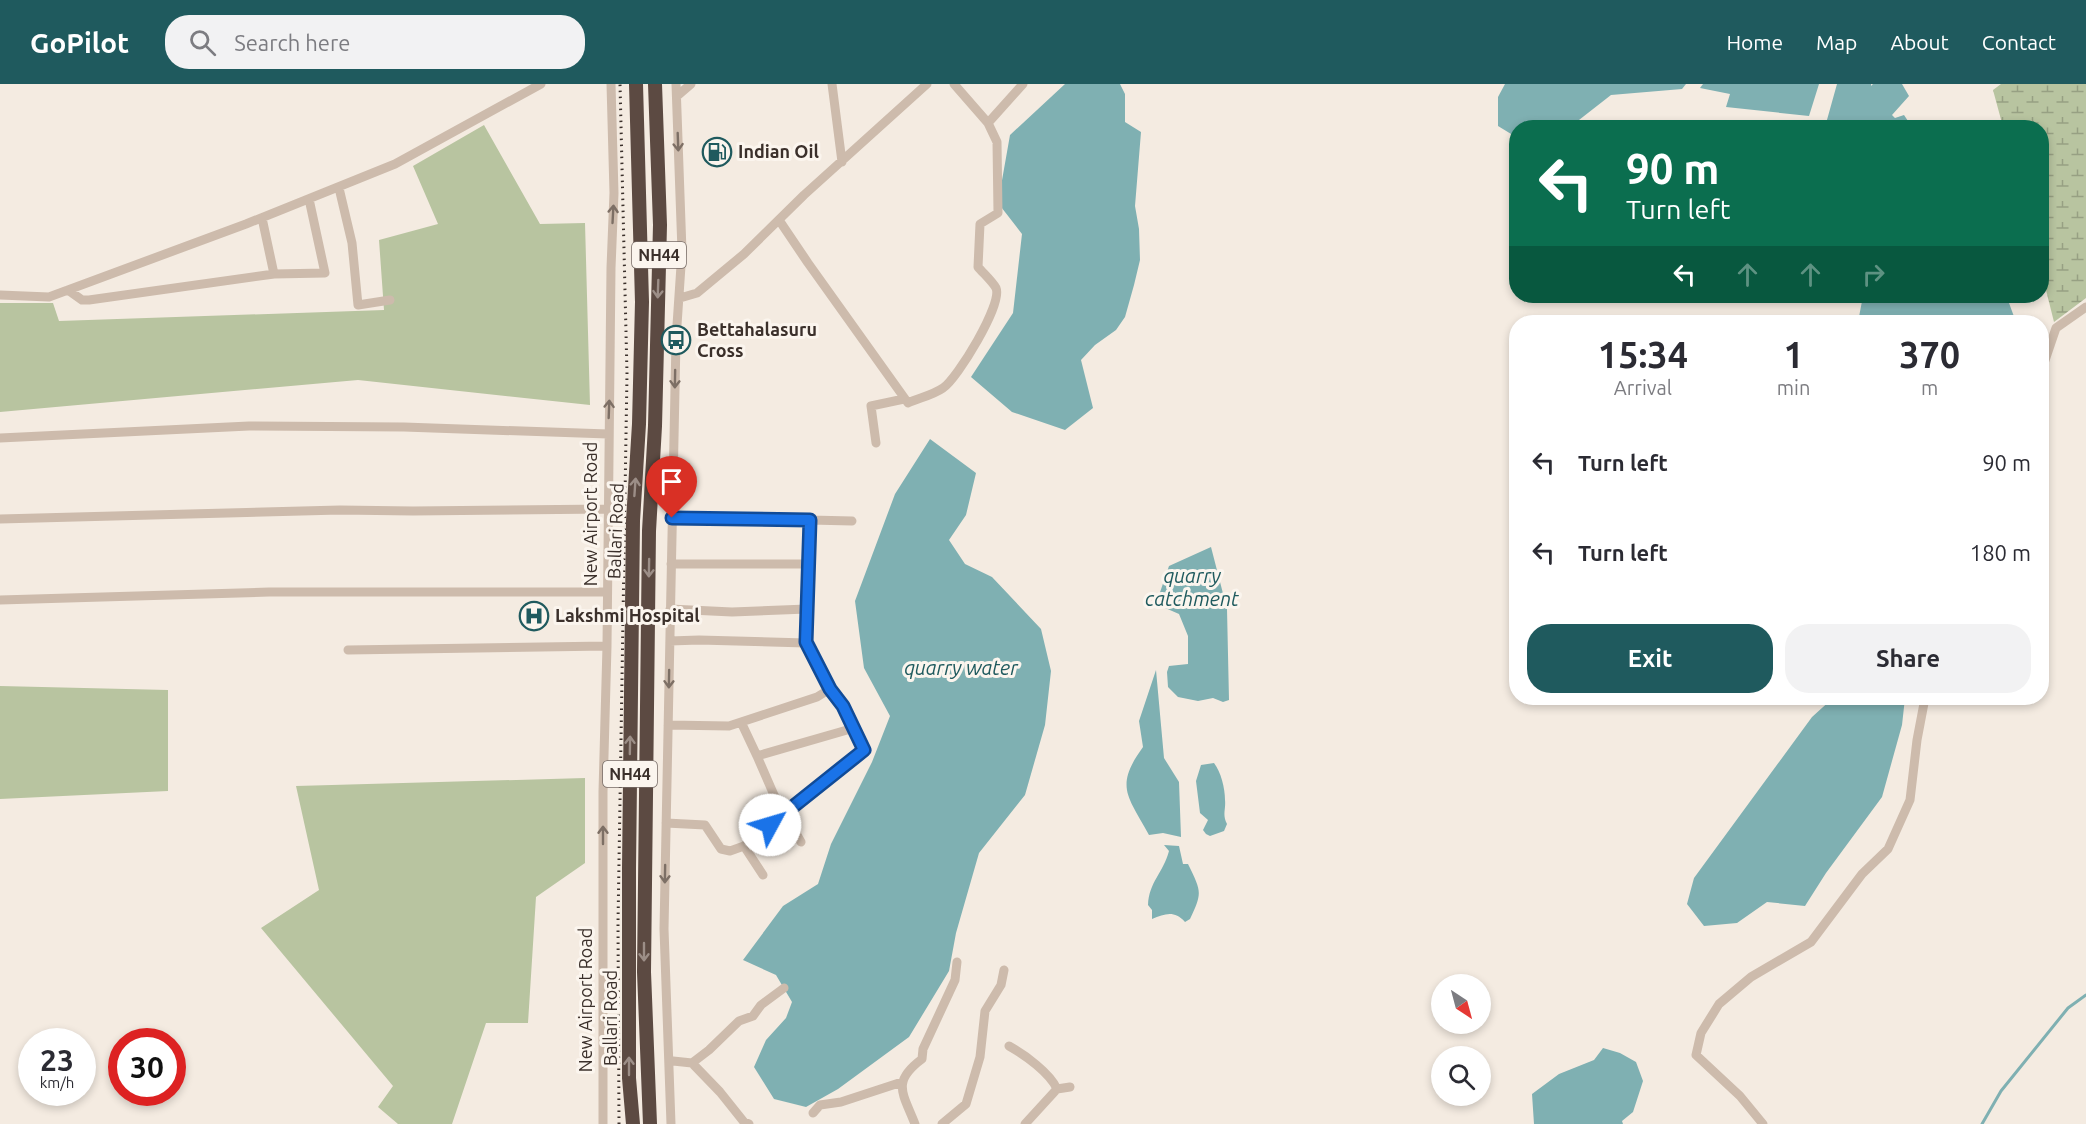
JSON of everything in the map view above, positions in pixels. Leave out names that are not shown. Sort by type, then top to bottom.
[{"type":"highway","name":"Ballari Road","points":[[633,1124],[629,1078],[629,868],[633,521],[639,424],[642,302],[636,84]]},
{"type":"highway","name":"Ballari Road","points":[[650,1124],[644,972],[649,531],[655,426],[660,225],[655,84]]},
{"type":"street","points":[[0,295],[49,297],[339,188],[395,164],[541,84]]},
{"type":"street","name":"New Airport Road","points":[[603,1124],[603,792],[614,193],[611,84]]},
{"type":"street","points":[[671,1124],[664,929],[676,340],[682,251],[676,84]]},
{"type":"street","points":[[677,96],[692,84]]},
{"type":"street","points":[[832,84],[842,162]]},
{"type":"street","points":[[680,298],[697,293],[744,254],[927,84]]},
{"type":"street","points":[[779,220],[904,399],[908,403],[944,388],[966,359],[997,298],[996,289],[978,267],[980,224],[998,213],[997,142],[988,123],[954,84]]},
{"type":"street","points":[[988,123],[1023,84]]},
{"type":"street","points":[[339,188],[352,243],[358,305],[390,300]]},
{"type":"street","points":[[68,290],[82,300],[89,300],[274,274],[326,273],[309,199]]},
{"type":"street","points":[[262,218],[274,274]]},
{"type":"street","points":[[2049,348],[2056,328],[2086,307]]},
{"type":"street","points":[[876,443],[872,406],[904,399]]},
{"type":"street","points":[[0,438],[249,426],[404,427],[608,434]]},
{"type":"street","points":[[0,519],[340,510],[608,509]]},
{"type":"street","points":[[672,518],[852,521]]},
{"type":"street","points":[[666,823],[705,825],[721,849],[730,851],[744,846],[864,750],[843,706],[830,689],[806,642],[810,520]]},
{"type":"street","points":[[671,564],[809,564]]},
{"type":"street","points":[[0,600],[269,592],[607,592]]},
{"type":"street","points":[[670,609],[732,612],[807,609]]},
{"type":"street","points":[[670,641],[806,642]]},
{"type":"street","points":[[348,650],[607,646]]},
{"type":"street","points":[[668,725],[729,726],[817,697],[830,689]]},
{"type":"street","points":[[1763,1124],[1740,1096],[1696,1055],[1701,1033],[1719,1004],[1751,978],[1811,942],[1862,874],[1887,849],[1910,800],[1924,705]]},
{"type":"street","points":[[741,722],[784,813],[801,842]]},
{"type":"street","points":[[757,756],[854,728]]},
{"type":"street","points":[[744,846],[763,875]]},
{"type":"street","points":[[915,1124],[900,1088],[910,1068],[922,1059],[922,1050],[955,980],[957,962]]},
{"type":"street","points":[[942,1124],[966,1104],[980,1057],[985,1011],[1001,984],[1004,970]]},
{"type":"street","points":[[692,1063],[739,1022],[753,1016],[761,1005],[784,988]]},
{"type":"street","points":[[1009,1046],[1023,1054],[1049,1076],[1057,1089]]},
{"type":"street","points":[[673,1060],[692,1063],[720,1092],[744,1122],[749,1124]]},
{"type":"street","points":[[813,1113],[820,1105],[841,1102],[902,1082]]},
{"type":"street","points":[[1025,1124],[1057,1089],[1070,1087]]},
{"type":"green space","points":[[2001,84],[2086,84],[2086,298],[2054,322],[2049,302],[2049,120],[2001,120],[1993,90]]},
{"type":"green space","points":[[484,125],[540,224],[585,223],[590,405],[358,380],[0,412],[0,303],[53,303],[59,321],[384,310],[379,240],[438,224],[413,166]]},
{"type":"green space","points":[[0,686],[168,690],[168,791],[0,799]]},
{"type":"green space","points":[[585,778],[585,863],[536,897],[528,1023],[486,1023],[452,1124],[398,1124],[378,1107],[393,1086],[261,928],[319,890],[296,786]]},
{"type":"water","points":[[1065,84],[1120,84],[1125,94],[1125,122],[1141,132],[1135,206],[1139,229],[1140,260],[1134,285],[1125,317],[1116,330],[1095,345],[1081,360],[1093,408],[1065,430],[1012,412],[971,377],[1013,313],[1022,234],[998,203],[1010,135]]},
{"type":"water","points":[[1505,84],[1686,84],[1682,89],[1611,95],[1579,120],[1509,120],[1509,133],[1498,126],[1498,97]]},
{"type":"water","points":[[1703,84],[1819,84],[1809,116],[1726,107],[1730,94],[1700,88]]},
{"type":"water","points":[[1837,84],[1871,84],[1871,86],[1873,84],[1902,84],[1909,96],[1892,115],[1895,118],[1904,115],[1907,120],[1827,120]]},
{"type":"water","points":[[1862,303],[2009,303],[2013,315],[1859,315]]},
{"type":"water","name":"quarry water","points":[[930,439],[976,473],[966,515],[949,540],[965,564],[992,577],[1041,629],[1051,671],[1045,725],[1025,795],[979,853],[956,933],[949,971],[909,1037],[838,1089],[806,1107],[774,1099],[754,1067],[766,1040],[786,1018],[792,1002],[776,975],[743,960],[783,906],[818,884],[831,844],[872,762],[890,716],[864,668],[855,601],[895,494]]},
{"type":"water","name":"quarry catchment","points":[[1211,547],[1227,609],[1229,700],[1223,702],[1213,698],[1198,701],[1178,697],[1168,687],[1169,666],[1188,664],[1188,636],[1179,614],[1156,604],[1169,566]]},
{"type":"water","points":[[1156,670],[1164,758],[1179,782],[1181,837],[1163,833],[1149,835],[1127,791],[1129,772],[1143,747],[1139,721]]},
{"type":"water","points":[[1825,705],[1904,705],[1902,725],[1882,797],[1826,873],[1805,906],[1767,902],[1737,923],[1704,926],[1687,904],[1694,878],[1812,717]]},
{"type":"water","points":[[1214,763],[1223,785],[1224,815],[1227,824],[1224,831],[1210,836],[1203,830],[1208,820],[1200,813],[1196,781],[1201,765]]},
{"type":"water","points":[[1164,845],[1179,846],[1183,864],[1188,864],[1198,886],[1197,903],[1190,919],[1185,922],[1173,914],[1152,919],[1152,910],[1148,905],[1151,890],[1169,851]]},
{"type":"water","points":[[1603,1048],[1620,1053],[1636,1062],[1643,1081],[1633,1112],[1622,1121],[1623,1124],[1534,1124],[1532,1094],[1559,1074],[1594,1060]]},
{"type":"waterway","points":[[1982,1124],[2001,1091],[2068,1008],[2086,995]]},
{"type":"railway","points":[[619,1124],[618,923],[627,374],[620,84]]},
{"type":"place","name":"Indian Oil","points":[[717,152]]},
{"type":"place","name":"Bettahalasuru Cross","points":[[676,340]]},
{"type":"place","name":"Lakshmi Hospital","points":[[534,616]]},
{"type":"route","points":[[672,518],[810,520],[806,642],[830,689],[843,706],[864,750],[770,825]]}]
